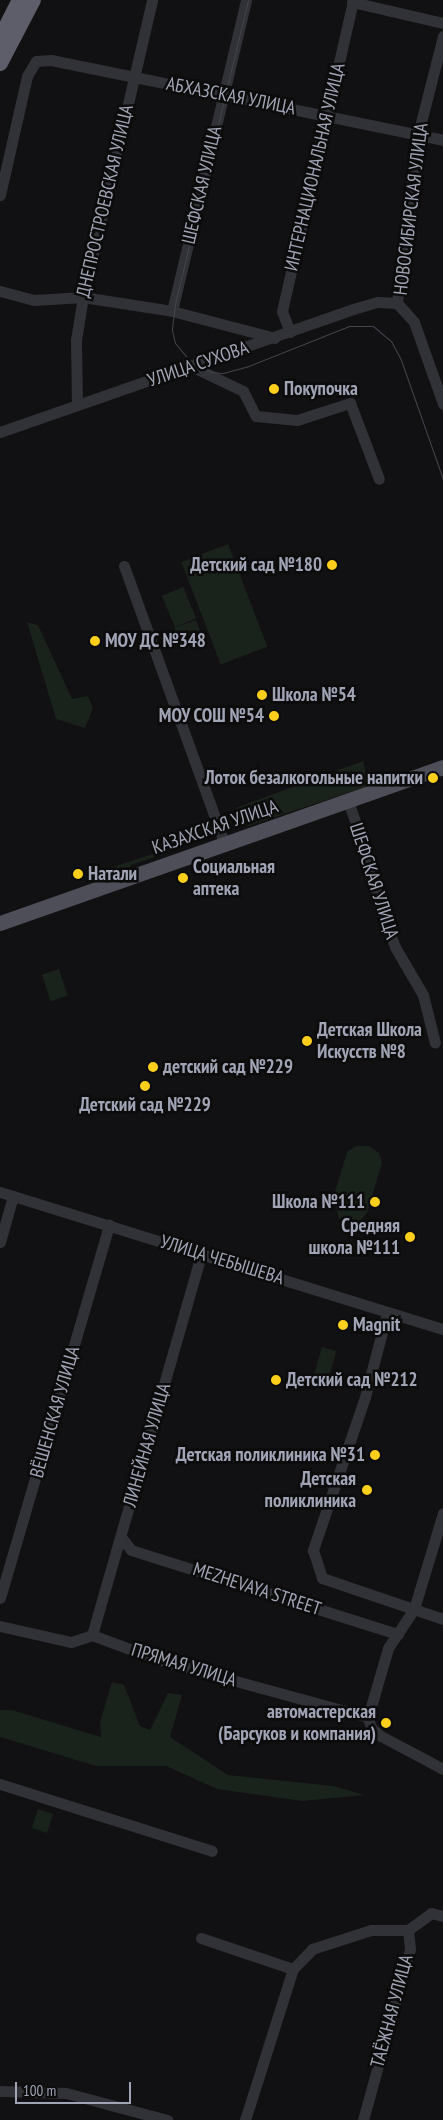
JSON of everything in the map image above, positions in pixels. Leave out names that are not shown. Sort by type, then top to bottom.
[{"type":"highway","points":[[0,39],[20,0]]},
{"type":"highway","points":[[0,63],[34,0]]},
{"type":"main road","name":"КАЗАХСКАЯ УЛИЦА","points":[[0,923],[443,767]]},
{"type":"street","name":"ДНЕПРОСТРОЕВСКАЯ УЛИЦА","points":[[77,404],[76,340],[83,297],[152,0]]},
{"type":"street","name":"ШЕФСКАЯ УЛИЦА","points":[[172,311],[246,0]]},
{"type":"street","points":[[352,1],[443,24]]},
{"type":"street","name":"ИНТЕРНАЦИОНАЛЬНАЯ УЛИЦА","points":[[290,332],[282,311],[352,1]]},
{"type":"street","name":"НОВОСИБИРСКАЯ УЛИЦА","points":[[443,36],[418,134],[397,303],[414,322],[438,377],[443,404]]},
{"type":"street","name":"АБХАЗСКАЯ УЛИЦА","points":[[0,195],[27,76],[36,61],[51,60],[224,96],[327,114],[443,140]]},
{"type":"street","points":[[0,291],[34,300],[83,297],[172,311],[276,338]]},
{"type":"street","name":"УЛИЦА СУХОВА","points":[[0,432],[77,404],[276,338],[353,309],[378,302],[397,303]]},
{"type":"street","points":[[190,366],[243,391],[256,416],[297,420],[350,403],[379,479]]},
{"type":"street","points":[[124,566],[225,845]]},
{"type":"street","name":"ШЕФСКАЯ УЛИЦА","points":[[348,801],[372,870],[378,902],[394,947],[423,995],[435,1043]]},
{"type":"street","name":"УЛИЦА ЧЕБЫШЕВА","points":[[0,1192],[443,1329]]},
{"type":"street","points":[[0,1242],[13,1196]]},
{"type":"street","name":"ВЁШЕНСКАЯ УЛИЦА","points":[[0,1598],[109,1225]]},
{"type":"street","name":"ЛИНЕЙНАЯ УЛИЦА","points":[[92,1635],[201,1254]]},
{"type":"street","points":[[387,1312],[365,1397],[312,1550],[322,1578],[443,1619]]},
{"type":"street","points":[[443,1513],[414,1609],[388,1648],[368,1717],[371,1728],[381,1736],[443,1769]]},
{"type":"street","name":"MEZHEVAYA STREET","points":[[121,1537],[131,1550],[398,1634]]},
{"type":"street","points":[[0,1626],[71,1642],[92,1635]]},
{"type":"street","name":"ПРЯМАЯ УЛИЦА","points":[[92,1635],[159,1660],[368,1717]]},
{"type":"street","points":[[0,1784],[212,1851]]},
{"type":"street","name":"ТАЁЖНАЯ УЛИЦА","points":[[363,2120],[410,1949],[408,1930],[431,1913],[443,1916]]},
{"type":"street","points":[[244,2120],[293,1969],[312,1949],[371,1930],[408,1930]]},
{"type":"street","points":[[201,1938],[293,1969]]},
{"type":"street","points":[[0,2091],[66,2093],[167,2120]]},
{"type":"shaded area","points":[[228,544],[267,647],[221,665],[181,562]]},
{"type":"shaded area","points":[[183,587],[196,618],[175,627],[162,596]]},
{"type":"shaded area","points":[[196,620],[200,631],[178,639],[174,628]]},
{"type":"shaded area","points":[[27,622],[38,625],[72,699],[88,696],[93,708],[85,728],[56,719]]},
{"type":"shaded area","points":[[363,761],[369,786],[248,826],[242,823],[236,808]]},
{"type":"shaded area","points":[[165,850],[166,853],[131,865],[130,870],[110,878],[102,874],[101,871]]},
{"type":"shaded area","points":[[59,969],[68,996],[51,1001],[42,975]]},
{"type":"shaded area","points":[[356,1146],[369,1146],[379,1153],[382,1163],[367,1213],[360,1221],[350,1222],[339,1219],[333,1198],[347,1152]]},
{"type":"shaded area","points":[[322,1347],[336,1351],[327,1385],[312,1381]]},
{"type":"shaded area","points":[[112,1682],[124,1685],[140,1726],[150,1730],[168,1693],[182,1695],[170,1737],[228,1775],[333,1786],[365,1795],[302,1801],[217,1789],[166,1766],[96,1766],[0,1737],[0,1710],[12,1710],[101,1737],[100,1722]]},
{"type":"shaded area","points":[[38,1809],[53,1814],[47,1833],[32,1828]]},
{"type":"tram line","points":[[248,0],[175,304],[172,330],[175,343],[192,363],[211,372],[223,373],[246,367],[349,326],[373,326],[391,341],[401,360],[443,479]]},
{"type":"place","name":"Покупочка","points":[[274,389]]},
{"type":"place","name":"Детский сад №180","points":[[332,565]]},
{"type":"place","name":"МОУ ДС №348","points":[[95,641]]},
{"type":"place","name":"Школа №54","points":[[262,695]]},
{"type":"place","name":"МОУ СОШ №54","points":[[274,716]]},
{"type":"place","name":"Лоток безалкогольные напитки","points":[[433,778]]},
{"type":"place","name":"Натали","points":[[78,874]]},
{"type":"place","name":"Социальная аптека","points":[[183,878]]},
{"type":"place","name":"Детская Школа Искусств №8","points":[[307,1041]]},
{"type":"place","name":"детский сад №229","points":[[153,1067]]},
{"type":"place","name":"Детский сад №229","points":[[145,1086]]},
{"type":"place","name":"Школа №111","points":[[375,1202]]},
{"type":"place","name":"Средняя школа №111","points":[[410,1237]]},
{"type":"place","name":"Magnit","points":[[343,1325]]},
{"type":"place","name":"Детский сад №212","points":[[276,1380]]},
{"type":"place","name":"Детская поликлиника №31","points":[[375,1455]]},
{"type":"place","name":"Детская поликлиника","points":[[367,1490]]},
{"type":"place","name":"автомастерская (Барсуков и компания)","points":[[386,1723]]}]
